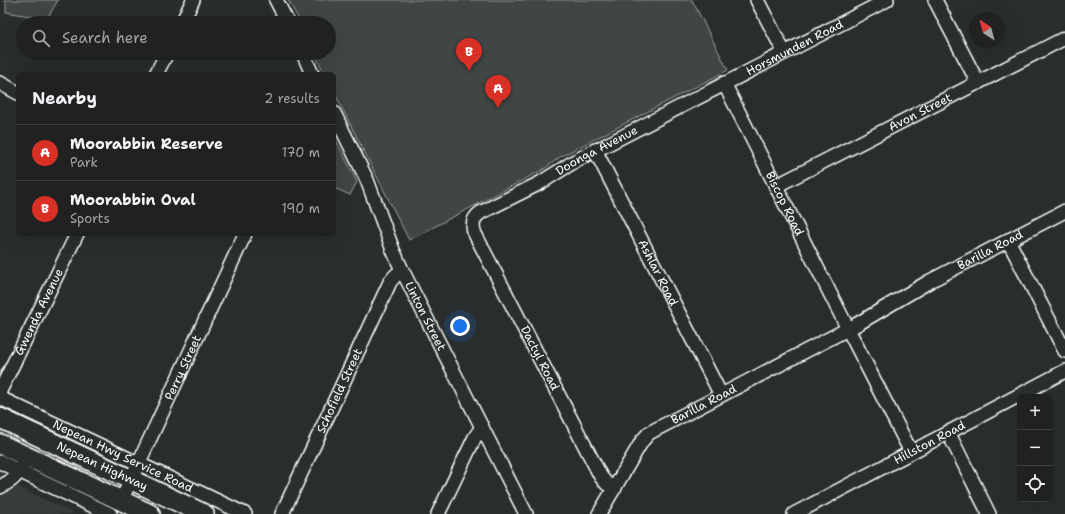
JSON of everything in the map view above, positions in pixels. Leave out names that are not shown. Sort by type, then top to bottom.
[{"type":"highway","name":"Nepean Highway","points":[[0,418],[135,472],[204,514]]},
{"type":"highway","name":"Nepean Highway","points":[[0,444],[23,463],[116,507],[150,514]]},
{"type":"street","points":[[185,16],[193,0]]},
{"type":"street","points":[[276,0],[284,16]]},
{"type":"street","points":[[757,0],[784,52]]},
{"type":"street","name":"Horsmunden Road","points":[[724,83],[887,0]]},
{"type":"street","points":[[935,0],[978,83]]},
{"type":"street","name":"Avon Street","points":[[776,186],[1065,38]]},
{"type":"street","points":[[157,72],[163,60]]},
{"type":"street","points":[[306,60],[311,72]]},
{"type":"street","points":[[0,83],[16,92]]},
{"type":"street","name":"Doonga Avenue","points":[[473,222],[480,213],[540,183],[566,165],[724,83]]},
{"type":"street","name":"Biscop Road","points":[[724,83],[911,452]]},
{"type":"street","name":"Linton Street","points":[[336,117],[367,180],[402,270],[526,514]]},
{"type":"street","name":"Ashlar Road","points":[[595,150],[721,395]]},
{"type":"street","name":"Barilla Road","points":[[599,514],[642,441],[649,433],[848,329],[913,290],[1065,211]]},
{"type":"street","name":"Dactyl Road","points":[[473,222],[474,232],[601,477],[607,484],[615,488]]},
{"type":"street","name":"Gwenda Avenue","points":[[0,391],[77,236]]},
{"type":"street","name":"Perry Street","points":[[116,507],[135,472],[244,236]]},
{"type":"street","points":[[1008,240],[1065,351]]},
{"type":"street","name":"Schofield Street","points":[[282,514],[390,282],[402,270]]},
{"type":"street","name":"Hillston Road","points":[[794,514],[1065,371]]},
{"type":"street","name":"Nepean Hwy Service Road","points":[[0,398],[135,472],[245,514]]},
{"type":"street","points":[[438,514],[474,437],[482,427]]},
{"type":"street","points":[[948,432],[989,514]]},
{"type":"street","points":[[0,462],[23,463],[14,479],[0,487]]},
{"type":"shaded area","points":[[4,0],[58,0],[49,16],[29,16],[6,12],[6,3]]},
{"type":"shaded area","points":[[288,0],[692,0],[728,70],[560,157],[544,169],[409,240],[336,96],[336,72],[324,72],[318,60],[336,60],[336,16],[297,16]]},
{"type":"shaded area","points":[[336,140],[357,182],[350,195],[336,189]]},
{"type":"shaded area","points":[[0,427],[111,484],[109,487],[0,436]]},
{"type":"shaded area","points":[[0,473],[26,491],[76,514],[0,514]]},
{"type":"place","name":"Moorabbin Oval","points":[[469,71]]},
{"type":"place","name":"Moorabbin Reserve","points":[[498,108]]}]
